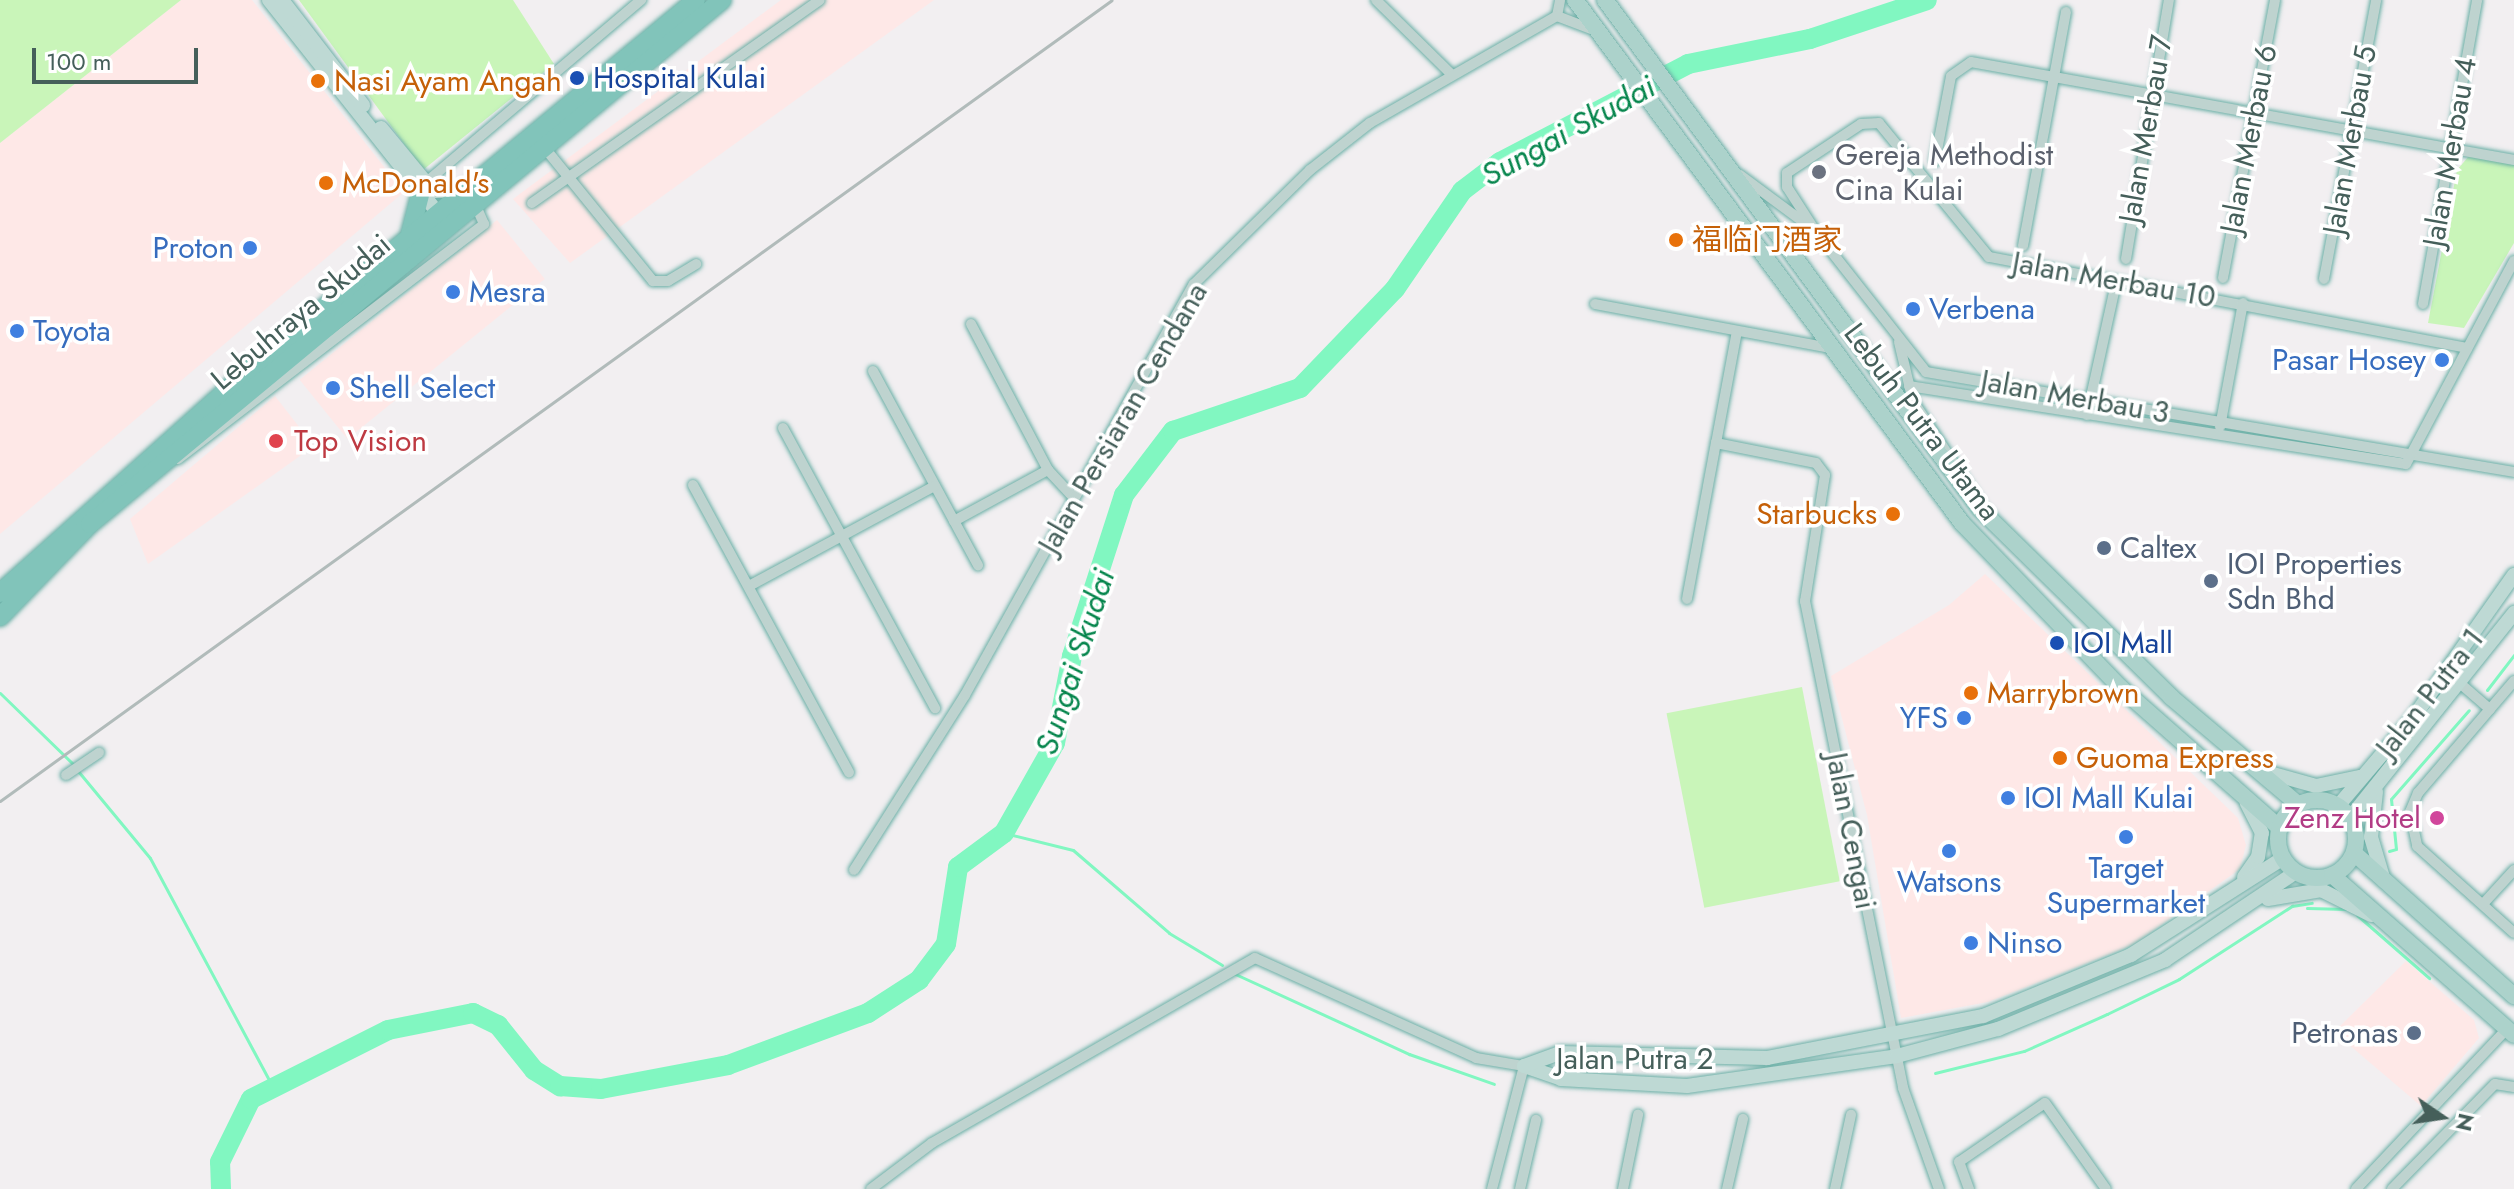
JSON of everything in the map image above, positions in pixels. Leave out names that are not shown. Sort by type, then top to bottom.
[{"type":"highway","name":"Lebuhraya Skudai","points":[[0,617],[153,471],[696,0]]},
{"type":"highway","name":"Lebuhraya Skudai","points":[[0,593],[82,513],[435,216],[494,188],[722,0]]},
{"type":"highway","points":[[406,240],[422,189]]},
{"type":"main road","name":"Lebuh Putra Utama","points":[[1575,0],[1697,162],[1830,348],[2009,578],[2280,828]]},
{"type":"main road","name":"Lebuh Putra Utama","points":[[1605,0],[1980,509],[2243,757],[2299,805]]},
{"type":"main road","points":[[2510,1032],[2332,875],[2296,872],[2283,858],[2280,828],[2299,805],[2318,800],[2344,812],[2354,853],[2514,993]]},
{"type":"main road","points":[[2332,875],[2354,853]]},
{"type":"street","points":[[153,471],[193,452],[484,224],[472,196],[443,195],[422,189],[269,0]]},
{"type":"street","points":[[282,0],[422,189],[435,216],[451,216],[494,188]]},
{"type":"street","points":[[422,189],[641,0]]},
{"type":"street","points":[[532,203],[820,0]]},
{"type":"street","points":[[1376,0],[1450,73]]},
{"type":"street","points":[[1560,0],[1557,16],[1609,43]]},
{"type":"street","name":"Jalan Merbau 7","points":[[2126,259],[2169,0]]},
{"type":"street","name":"Jalan Merbau 6","points":[[2223,278],[2275,0]]},
{"type":"street","name":"Jalan Merbau 5","points":[[2324,279],[2376,0]]},
{"type":"street","name":"Jalan Merbau 4","points":[[2423,304],[2477,0]]},
{"type":"street","points":[[2023,246],[2066,12]]},
{"type":"street","name":"Jalan Persiaran Cendana","points":[[854,870],[965,695],[1194,284],[1310,170],[1450,73],[1557,16]]},
{"type":"street","points":[[1935,161],[1954,69],[1971,62],[2054,80],[2352,129],[2514,160]]},
{"type":"street","name":"Jalan Merbau 10","points":[[1826,144],[1861,124],[1888,126],[1989,257],[2467,348]]},
{"type":"street","name":"Jalan Merbau 3","points":[[1826,144],[1787,173],[1787,187],[1816,232],[1926,372],[2514,472]]},
{"type":"street","points":[[544,147],[653,281],[668,281],[696,264]]},
{"type":"street","points":[[1717,155],[1816,232]]},
{"type":"street","points":[[1909,386],[2398,465],[2417,455],[2467,348],[2514,261]]},
{"type":"street","points":[[2087,415],[2116,283]]},
{"type":"street","points":[[2219,437],[2243,303]]},
{"type":"street","points":[[1595,304],[1830,348]]},
{"type":"street","points":[[971,324],[1048,470],[1074,498]]},
{"type":"street","points":[[1687,599],[1737,331]]},
{"type":"street","points":[[1898,340],[1909,386],[1973,484],[1980,509]]},
{"type":"street","points":[[873,371],[978,565]]},
{"type":"street","points":[[783,428],[935,708]]},
{"type":"street","name":"Jalan Cengai","points":[[1716,443],[1822,468],[1805,601],[1903,1088],[1939,1189]]},
{"type":"street","points":[[954,521],[1048,470]]},
{"type":"street","points":[[693,485],[849,772]]},
{"type":"street","points":[[749,586],[935,486]]},
{"type":"street","name":"Jalan Putra 1","points":[[2344,812],[2368,772],[2514,575]]},
{"type":"street","name":"Jalan Putra 1","points":[[2344,812],[2379,784],[2462,685],[2514,613]]},
{"type":"street","points":[[2514,681],[2418,793],[2410,812],[2413,842],[2514,933]]},
{"type":"street","points":[[2462,685],[2490,709]]},
{"type":"street","points":[[66,775],[99,753]]},
{"type":"street","points":[[2243,757],[2283,781],[2316,786],[2368,772]]},
{"type":"street","points":[[2379,784],[2371,837],[2385,881]]},
{"type":"street","points":[[2226,894],[2251,870],[2261,846],[2242,794]]},
{"type":"street","name":"Jalan Putra 2","points":[[1524,1066],[1560,1053],[1767,1058],[1893,1038],[1983,1016],[2131,955],[2283,858]]},
{"type":"street","points":[[2483,904],[2514,870]]},
{"type":"street","name":"Jalan Putra 2","points":[[1524,1066],[1561,1079],[1687,1086],[1897,1056],[1998,1029],[2165,960],[2296,872]]},
{"type":"street","points":[[2238,912],[2303,887],[2380,920]]},
{"type":"street","points":[[871,1189],[932,1143],[1255,958],[1476,1058],[1524,1066],[1492,1189]]},
{"type":"street","points":[[2356,1189],[2510,1032]]},
{"type":"street","points":[[2392,1189],[2495,1084],[2514,1087]]},
{"type":"street","points":[[1969,1189],[1959,1162],[2045,1103],[2106,1189]]},
{"type":"street","points":[[1623,1189],[1638,1115]]},
{"type":"street","points":[[1835,1189],[1851,1115]]},
{"type":"street","points":[[1727,1189],[1743,1119]]},
{"type":"street","points":[[1520,1189],[1536,1120]]},
{"type":"shaded area","points":[[181,0],[252,0],[404,192],[0,534],[0,143]]},
{"type":"shaded area","points":[[781,0],[934,0],[570,263],[513,199]]},
{"type":"shaded area","points":[[497,220],[545,279],[347,439],[300,380]]},
{"type":"shaded area","points":[[275,396],[314,446],[148,564],[130,519]]},
{"type":"shaded area","points":[[1985,574],[2238,818],[2246,845],[2240,869],[2133,945],[1988,1002],[1901,1018],[1867,815],[1831,676],[1949,605]]},
{"type":"shaded area","points":[[2406,961],[2474,1020],[2479,1038],[2421,1106],[2334,1032]]},
{"type":"green space","points":[[0,0],[181,0],[0,143]]},
{"type":"green space","points":[[299,0],[513,0],[554,64],[423,170]]},
{"type":"green space","points":[[2469,156],[2514,165],[2514,243],[2464,328],[2428,323],[2457,170]]},
{"type":"green space","points":[[1802,687],[1840,881],[1704,908],[1667,713]]},
{"type":"waterway","name":"Sungai Skudai","points":[[221,1189],[220,1162],[251,1099],[388,1030],[473,1013],[498,1025],[534,1070],[560,1086],[601,1089],[728,1065],[868,1013],[919,980],[946,944],[958,867],[1004,833],[1055,743],[1072,656],[1124,495],[1173,431],[1300,388],[1395,289],[1462,191],[1500,162],[1688,64],[1810,39],[1927,0]]},
{"type":"waterway","points":[[2487,690],[2514,655]]},
{"type":"waterway","points":[[0,693],[74,765]]},
{"type":"waterway","points":[[2389,851],[2396,849],[2391,799],[2469,710]]},
{"type":"waterway","points":[[78,771],[150,858],[272,1086]]},
{"type":"waterway","points":[[1004,833],[1073,850],[1169,933],[1222,965]]},
{"type":"waterway","points":[[1935,1073],[2024,1051],[2107,1014],[2179,979],[2292,906],[2312,903]]},
{"type":"waterway","points":[[2307,908],[2347,909]]},
{"type":"waterway","points":[[2357,915],[2429,978]]},
{"type":"waterway","points":[[1233,973],[1409,1054],[1494,1084]]},
{"type":"railway","points":[[0,801],[1112,0]]},
{"type":"place","name":"Hospital Kulai","points":[[577,78]]},
{"type":"place","name":"Nasi Ayam Angah","points":[[318,81]]},
{"type":"place","name":"Gereja Methodist Cina Kulai","points":[[1819,172]]},
{"type":"place","name":"McDonald's","points":[[326,183]]},
{"type":"place","name":"福临门酒家","points":[[1676,240]]},
{"type":"place","name":"Proton","points":[[250,248]]},
{"type":"place","name":"Mesra","points":[[453,292]]},
{"type":"place","name":"Verbena","points":[[1913,309]]},
{"type":"place","name":"Toyota","points":[[17,331]]},
{"type":"place","name":"Pasar Hosey","points":[[2442,360]]},
{"type":"place","name":"Shell Select","points":[[333,388]]},
{"type":"place","name":"Top Vision","points":[[276,441]]},
{"type":"place","name":"Starbucks","points":[[1893,514]]},
{"type":"place","name":"Caltex","points":[[2104,548]]},
{"type":"place","name":"IOI Properties Sdn Bhd","points":[[2211,581]]},
{"type":"place","name":"IOI Mall","points":[[2057,643]]},
{"type":"place","name":"Marrybrown","points":[[1971,693]]},
{"type":"place","name":"YFS","points":[[1964,718]]},
{"type":"place","name":"Guoma Express","points":[[2060,758]]},
{"type":"place","name":"IOI Mall Kulai","points":[[2008,798]]},
{"type":"place","name":"Zenz Hotel","points":[[2437,818]]},
{"type":"place","name":"Target Supermarket","points":[[2126,837]]},
{"type":"place","name":"Watsons","points":[[1949,851]]},
{"type":"place","name":"Ninso","points":[[1971,943]]},
{"type":"place","name":"Petronas","points":[[2414,1033]]}]
